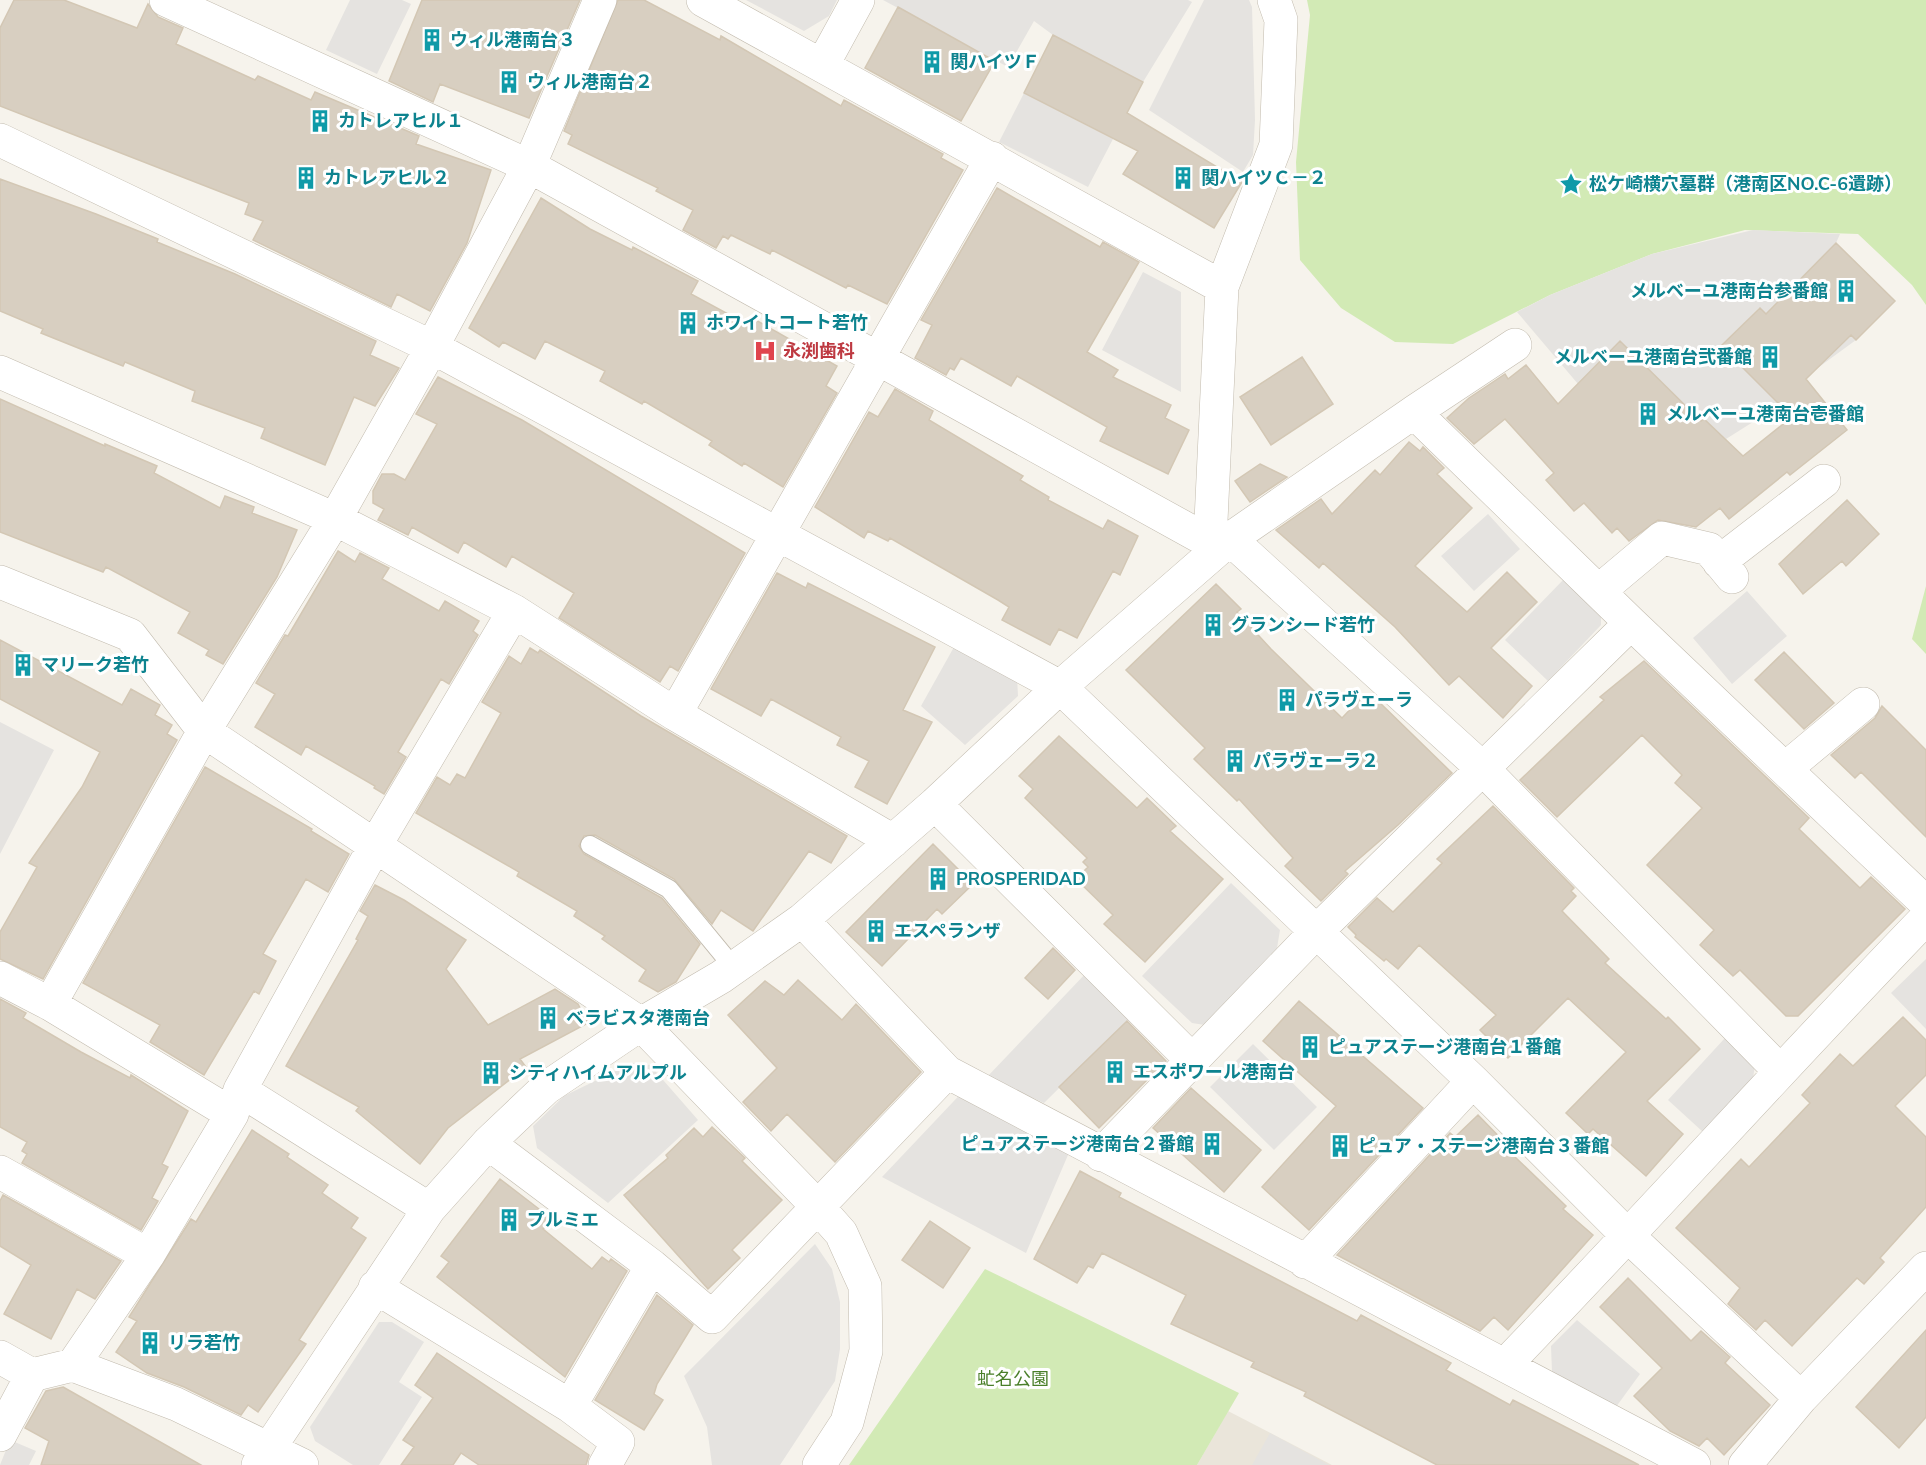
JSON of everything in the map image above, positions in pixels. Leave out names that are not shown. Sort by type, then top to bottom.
[{"type":"street","points":[[166,0],[530,166],[879,361],[1220,540],[1482,768],[1779,1070]]},
{"type":"street","points":[[50,1004],[204,731],[335,519],[432,347],[530,166],[600,0]]},
{"type":"street","points":[[703,0],[823,64],[1222,287]]},
{"type":"street","points":[[823,64],[858,0]]},
{"type":"street","points":[[1220,540],[1222,287],[1276,145],[1281,20],[1274,0]]},
{"type":"street","points":[[0,140],[432,347],[1060,687],[1473,1081],[1629,1237],[1801,1398]]},
{"type":"street","points":[[675,714],[879,361],[992,158]]},
{"type":"street","points":[[263,1456],[429,1209],[488,1143],[546,1088],[641,1024],[734,968],[802,920],[935,804],[1220,540],[1515,345]]},
{"type":"street","points":[[0,372],[335,519],[514,611],[675,714],[893,841]]},
{"type":"street","points":[[1414,411],[1600,590],[1631,623],[1926,903]]},
{"type":"street","points":[[1600,590],[1662,538],[1709,549],[1726,569],[1824,481]]},
{"type":"street","points":[[0,582],[130,634],[204,731],[376,844],[641,1024],[817,1206],[841,1233],[865,1286],[866,1351],[847,1422],[819,1465]]},
{"type":"street","points":[[73,1365],[148,1255],[236,1102],[376,844],[514,611]]},
{"type":"street","points":[[1101,1155],[1316,932],[1631,623]]},
{"type":"street","points":[[1785,769],[1863,704]]},
{"type":"street","points":[[935,804],[1193,1061]]},
{"type":"street","points":[[1505,1365],[1629,1237],[1779,1070],[1926,918]]},
{"type":"street","points":[[802,920],[946,1072],[1694,1465]]},
{"type":"street","points":[[0,978],[236,1102],[429,1209]]},
{"type":"street","points":[[488,1143],[652,1266],[712,1317],[946,1072]]},
{"type":"street","points":[[1305,1262],[1473,1081]]},
{"type":"street","points":[[0,1172],[148,1255]]},
{"type":"street","points":[[570,1406],[652,1266]]},
{"type":"street","points":[[1745,1465],[1801,1398],[1926,1268]]},
{"type":"street","points":[[375,1287],[570,1406],[618,1442],[605,1465]]},
{"type":"street","points":[[0,1357],[32,1374],[73,1365],[176,1404],[263,1456],[302,1465]]},
{"type":"street","points":[[0,1435],[32,1374]]},
{"type":"lane","points":[[590,845],[669,889],[734,968]]},
{"type":"shaded area","points":[[350,0],[402,0],[411,4],[377,74],[326,50]]},
{"type":"shaded area","points":[[746,0],[837,0],[829,16],[804,31]]},
{"type":"shaded area","points":[[883,0],[1188,0],[1192,2],[1143,82],[1053,35],[1034,21],[1008,67]]},
{"type":"shaded area","points":[[1204,0],[1249,0],[1252,7],[1255,120],[1253,155],[1243,172],[1149,110]]},
{"type":"shaded area","points":[[1024,93],[1113,139],[1088,187],[999,142]]},
{"type":"shaded area","points":[[1753,230],[1840,234],[1836,243],[1797,282],[1856,340],[1819,367],[1759,308],[1721,346],[1780,405],[1726,439],[1704,419],[1695,428],[1643,363],[1620,341],[1578,384],[1517,312],[1550,295],[1652,254]]},
{"type":"shaded area","points":[[1143,272],[1181,292],[1181,392],[1102,350]]},
{"type":"shaded area","points":[[1488,514],[1520,549],[1474,591],[1441,556]]},
{"type":"shaded area","points":[[1564,579],[1601,615],[1601,625],[1548,681],[1505,640]]},
{"type":"shaded area","points":[[1747,591],[1787,636],[1732,684],[1693,638]]},
{"type":"shaded area","points":[[954,647],[1017,677],[1018,696],[965,745],[921,706]]},
{"type":"shaded area","points":[[0,722],[54,750],[0,854]]},
{"type":"shaded area","points":[[1231,883],[1280,930],[1277,948],[1205,1025],[1192,1023],[1142,976]]},
{"type":"shaded area","points":[[1926,959],[1926,1029],[1891,993]]},
{"type":"shaded area","points":[[1088,971],[1132,1016],[1044,1103],[987,1077]]},
{"type":"shaded area","points":[[1725,1038],[1755,1065],[1753,1078],[1703,1132],[1668,1100]]},
{"type":"shaded area","points":[[1253,1044],[1317,1107],[1274,1150],[1210,1087]]},
{"type":"shaded area","points":[[632,1063],[650,1065],[698,1120],[608,1203],[537,1148],[533,1126],[564,1096]]},
{"type":"shaded area","points":[[970,1084],[1074,1141],[1026,1253],[882,1177]]},
{"type":"shaded area","points":[[815,1244],[832,1269],[840,1302],[840,1349],[835,1381],[780,1465],[712,1465],[707,1427],[684,1376]]},
{"type":"shaded area","points":[[1577,1320],[1640,1374],[1616,1407],[1552,1372],[1551,1346]]},
{"type":"shaded area","points":[[379,1322],[392,1322],[424,1342],[399,1382],[422,1397],[379,1465],[353,1465],[315,1441],[310,1427]]},
{"type":"shaded area","points":[[1228,1411],[1332,1465],[1197,1465]]},
{"type":"shaded area","points":[[1270,1433],[1329,1465],[1252,1465]]},
{"type":"shaded area","points":[[10,1440],[36,1451],[29,1465],[0,1465]]},
{"type":"green space","points":[[1307,0],[1926,0],[1926,305],[1912,285],[1858,234],[1745,230],[1652,254],[1550,295],[1453,344],[1395,342],[1341,308],[1300,260],[1296,162],[1310,15]]},
{"type":"green space","points":[[1926,586],[1926,654],[1912,639]]},
{"type":"green space","name":"虻名公園","points":[[985,1269],[1239,1393],[1197,1465],[849,1465]]},
{"type":"building","points":[[14,0],[64,0],[137,28],[148,4],[158,17],[183,28],[176,44],[255,80],[258,76],[311,100],[315,92],[419,136],[416,144],[491,170],[467,243],[430,311],[397,294],[391,307],[253,240],[263,221],[245,214],[249,203],[0,106],[0,28]]},
{"type":"building","points":[[422,0],[580,0],[529,118],[440,84],[433,102],[389,81]]},
{"type":"building","points":[[618,0],[644,0],[720,40],[721,36],[841,106],[844,100],[943,154],[941,158],[963,170],[887,304],[848,285],[846,288],[772,250],[770,254],[731,235],[728,239],[723,236],[716,248],[683,230],[693,210],[656,191],[658,188],[568,144],[572,135],[564,131]]},
{"type":"building","name":"関ハイツＦ","points":[[898,7],[995,61],[961,121],[865,68]]},
{"type":"building","points":[[1053,35],[1143,82],[1127,113],[1242,182],[1214,228],[1123,174],[1138,151],[1024,93]]},
{"type":"building","points":[[0,179],[158,239],[157,242],[235,274],[376,341],[370,355],[399,368],[375,406],[354,397],[325,465],[261,438],[265,428],[192,401],[195,391],[125,362],[123,366],[41,333],[43,329],[0,311]]},
{"type":"building","points":[[997,188],[1100,247],[1103,242],[1139,262],[1087,352],[1118,370],[1113,377],[1171,405],[1165,418],[1189,430],[1168,474],[1100,441],[1107,427],[1017,376],[1011,386],[961,358],[954,370],[950,368],[946,375],[915,358],[932,325],[921,320]]},
{"type":"building","points":[[541,198],[590,229],[632,250],[633,247],[698,281],[691,294],[750,326],[754,319],[837,366],[826,386],[837,393],[783,487],[744,463],[742,466],[709,445],[712,441],[644,401],[642,404],[600,381],[605,371],[545,341],[535,359],[503,342],[499,347],[469,328]]},
{"type":"building","points":[[1836,243],[1895,301],[1856,340],[1851,335],[1806,379],[1847,430],[1790,475],[1787,472],[1729,519],[1720,508],[1696,527],[1658,520],[1629,541],[1617,528],[1612,533],[1584,503],[1574,511],[1546,480],[1554,473],[1505,419],[1474,444],[1447,418],[1469,398],[1505,374],[1508,379],[1526,365],[1558,404],[1620,341],[1701,421],[1704,419],[1743,456],[1792,417],[1721,346],[1760,308],[1766,314]]},
{"type":"building","points":[[1302,357],[1333,404],[1271,445],[1240,397]]},
{"type":"building","points":[[438,377],[522,420],[745,553],[678,671],[670,666],[660,682],[559,618],[574,593],[512,556],[506,567],[464,542],[458,553],[412,527],[408,535],[378,520],[384,509],[373,503],[373,491],[382,474],[394,474],[405,480],[437,424],[416,414]]},
{"type":"building","points":[[895,389],[933,411],[929,420],[1023,476],[1020,480],[1049,497],[1048,500],[1103,529],[1108,520],[1138,536],[1120,575],[1113,571],[1077,638],[1059,629],[1050,645],[1002,620],[1009,607],[998,600],[890,538],[888,541],[868,531],[864,538],[815,507],[869,412],[878,417]]},
{"type":"building","points":[[0,399],[105,446],[105,444],[157,466],[154,473],[220,508],[225,496],[254,507],[252,513],[297,530],[277,577],[223,664],[206,655],[209,650],[178,633],[190,612],[106,567],[103,572],[0,532]]},
{"type":"building","points":[[1409,442],[1420,451],[1423,447],[1444,468],[1437,474],[1472,508],[1415,566],[1467,612],[1507,572],[1537,602],[1491,648],[1532,686],[1503,718],[1459,676],[1449,685],[1395,627],[1323,563],[1319,568],[1276,530],[1321,499],[1332,514],[1375,470],[1380,475]]},
{"type":"building","points":[[1260,464],[1287,477],[1250,502],[1235,481]]},
{"type":"building","points":[[1847,500],[1879,534],[1846,566],[1842,561],[1803,594],[1779,564]]},
{"type":"building","points":[[338,551],[355,562],[360,553],[389,568],[382,579],[439,611],[445,601],[479,621],[473,631],[478,635],[449,684],[441,679],[398,752],[406,757],[384,794],[374,788],[375,786],[306,746],[301,755],[255,727],[275,694],[256,683],[285,635],[288,636]]},
{"type":"building","points":[[777,573],[806,588],[808,583],[935,647],[903,710],[932,722],[887,804],[855,787],[869,761],[837,745],[841,737],[771,699],[761,716],[711,689]]},
{"type":"building","points":[[1216,584],[1241,609],[1237,612],[1271,649],[1342,718],[1360,699],[1367,706],[1375,698],[1452,773],[1398,825],[1345,871],[1348,874],[1321,901],[1285,866],[1293,858],[1239,799],[1237,801],[1194,759],[1205,748],[1126,670]]},
{"type":"building","points":[[0,640],[122,705],[131,689],[160,705],[155,715],[172,725],[167,734],[177,740],[43,979],[0,959],[0,932],[37,867],[29,863],[82,787],[100,752],[0,699]]},
{"type":"building","points":[[530,648],[538,653],[540,650],[641,716],[847,836],[831,863],[809,851],[753,931],[721,910],[712,924],[674,879],[595,835],[584,836],[579,846],[584,854],[662,898],[700,944],[676,982],[658,992],[639,981],[646,970],[602,939],[605,936],[574,916],[577,911],[517,876],[519,872],[416,813],[437,777],[450,785],[457,774],[465,778],[501,713],[482,702],[509,656],[521,664]]},
{"type":"building","points":[[1784,652],[1834,703],[1804,729],[1755,680]]},
{"type":"building","points":[[1644,661],[1809,818],[1799,829],[1860,888],[1871,877],[1905,909],[1798,1016],[1786,1016],[1740,970],[1733,976],[1700,945],[1714,930],[1647,865],[1702,808],[1675,783],[1682,775],[1642,735],[1557,817],[1520,780],[1604,700],[1600,697]]},
{"type":"building","points":[[1882,706],[1926,750],[1926,837],[1861,772],[1855,778],[1831,755],[1875,718]]},
{"type":"building","points":[[1059,736],[1137,808],[1147,798],[1176,826],[1170,831],[1223,879],[1145,962],[1104,924],[1113,915],[1076,879],[1088,867],[1083,862],[1087,858],[1025,798],[1033,789],[1019,776]]},
{"type":"building","points":[[205,767],[312,829],[311,831],[349,854],[328,892],[306,879],[263,954],[276,961],[259,994],[254,991],[204,1075],[150,1042],[160,1025],[83,983]]},
{"type":"building","points":[[1493,806],[1574,888],[1571,891],[1576,896],[1562,911],[1609,959],[1605,963],[1666,1019],[1668,1017],[1700,1049],[1647,1101],[1683,1134],[1646,1176],[1593,1129],[1588,1134],[1566,1113],[1626,1052],[1568,998],[1508,1058],[1480,1030],[1496,1015],[1419,945],[1398,969],[1386,959],[1384,961],[1355,937],[1356,935],[1348,927],[1377,898],[1393,912],[1442,863],[1437,859]]},
{"type":"building","points":[[933,844],[973,884],[942,914],[937,909],[882,966],[846,932]]},
{"type":"building","points":[[375,885],[404,900],[466,940],[446,969],[488,1025],[555,989],[578,1004],[588,1023],[520,1059],[526,1067],[448,1128],[420,1164],[356,1111],[359,1107],[286,1066],[358,940],[356,939],[368,916],[360,911]]},
{"type":"building","points":[[1053,948],[1075,970],[1048,999],[1025,978]]},
{"type":"building","points":[[798,980],[842,1020],[856,1004],[921,1072],[835,1162],[787,1114],[771,1131],[743,1102],[777,1068],[728,1015],[765,981],[784,995]]},
{"type":"building","points":[[0,999],[26,1013],[23,1018],[130,1078],[131,1075],[188,1111],[162,1164],[168,1167],[152,1198],[158,1201],[141,1230],[22,1163],[27,1154],[22,1151],[27,1142],[0,1127]]},
{"type":"building","name":"ピュア・ステージ港南台３番館","points":[[1299,1001],[1423,1108],[1309,1230],[1262,1187],[1336,1106],[1263,1041]]},
{"type":"building","points":[[1903,1017],[1926,1040],[1926,1075],[1895,1106],[1926,1137],[1926,1207],[1880,1258],[1884,1262],[1864,1284],[1857,1278],[1792,1346],[1765,1320],[1756,1330],[1728,1304],[1740,1288],[1676,1228],[1741,1159],[1749,1167],[1810,1103],[1802,1095],[1840,1054],[1853,1066]]},
{"type":"building","name":"エスポワール港南台","points":[[1127,1021],[1166,1061],[1099,1128],[1059,1087]]},
{"type":"building","name":"ピュアステージ港南台２番館","points":[[1191,1088],[1261,1150],[1224,1192],[1153,1128]]},
{"type":"building","points":[[1478,1115],[1517,1155],[1515,1157],[1566,1206],[1563,1209],[1593,1235],[1508,1330],[1494,1317],[1480,1331],[1337,1255],[1450,1133],[1455,1137]]},
{"type":"building","points":[[712,1127],[745,1158],[742,1161],[782,1200],[732,1250],[740,1258],[708,1289],[624,1195],[668,1158],[666,1155],[694,1128],[703,1137]]},
{"type":"building","points":[[252,1130],[289,1154],[287,1157],[328,1185],[322,1193],[358,1218],[351,1228],[366,1238],[299,1340],[306,1344],[258,1412],[248,1405],[241,1415],[184,1387],[147,1373],[116,1352],[137,1321],[129,1317],[191,1219],[196,1222]]},
{"type":"building","points":[[1080,1171],[1121,1193],[1119,1197],[1357,1321],[1361,1315],[1451,1363],[1446,1370],[1510,1405],[1513,1400],[1639,1465],[1437,1465],[1304,1396],[1306,1392],[1251,1367],[1254,1362],[1171,1324],[1186,1295],[1102,1253],[1093,1268],[1088,1266],[1077,1283],[1034,1259]]},
{"type":"building","points":[[500,1179],[552,1219],[543,1229],[592,1269],[602,1257],[609,1262],[611,1259],[627,1271],[565,1377],[437,1277],[449,1262],[441,1256]]},
{"type":"building","points":[[3,1195],[121,1261],[95,1299],[77,1289],[51,1339],[4,1314],[31,1265],[0,1246],[0,1201]]},
{"type":"building","points":[[930,1221],[970,1248],[943,1288],[902,1260]]},
{"type":"building","points":[[1628,1278],[1691,1341],[1701,1331],[1730,1357],[1725,1363],[1770,1405],[1724,1455],[1707,1438],[1699,1446],[1670,1431],[1634,1396],[1662,1368],[1600,1307]]},
{"type":"building","points":[[657,1295],[693,1325],[657,1384],[654,1394],[663,1400],[644,1430],[595,1400]]},
{"type":"building","points":[[1926,1330],[1926,1417],[1899,1448],[1856,1407]]},
{"type":"building","points":[[437,1353],[589,1455],[586,1465],[479,1465],[461,1453],[453,1465],[401,1465],[414,1447],[403,1440],[433,1398],[415,1385]]},
{"type":"building","points":[[63,1387],[201,1465],[41,1465],[49,1441],[25,1428],[46,1391]]},
{"type":"place","name":"ウィル港南台３","points":[[432,40]]},
{"type":"place","name":"関ハイツＦ","points":[[932,62]]},
{"type":"place","name":"ウィル港南台２","points":[[509,82]]},
{"type":"place","name":"カトレアヒル１","points":[[320,121]]},
{"type":"place","name":"カトレアヒル２","points":[[306,178]]},
{"type":"place","name":"関ハイツＣ－２","points":[[1183,178]]},
{"type":"place","name":"松ケ崎横穴墓群（港南区NO.C-6遺跡）","points":[[1571,184]]},
{"type":"place","name":"メルベーユ港南台参番館","points":[[1846,291]]},
{"type":"place","name":"ホワイトコート若竹","points":[[688,323]]},
{"type":"place","name":"永渕歯科","points":[[765,351]]},
{"type":"place","name":"メルベーユ港南台弐番館","points":[[1770,357]]},
{"type":"place","name":"メルベーユ港南台壱番館","points":[[1648,414]]},
{"type":"place","name":"グランシード若竹","points":[[1213,625]]},
{"type":"place","name":"マリーク若竹","points":[[23,665]]},
{"type":"place","name":"パラヴェーラ","points":[[1287,700]]},
{"type":"place","name":"パラヴェーラ２","points":[[1235,761]]},
{"type":"place","name":"PROSPERIDAD","points":[[938,879]]},
{"type":"place","name":"エスペランザ","points":[[876,931]]},
{"type":"place","name":"ベラビスタ港南台","points":[[548,1018]]},
{"type":"place","name":"ピュアステージ港南台１番館","points":[[1310,1047]]},
{"type":"place","name":"エスポワール港南台","points":[[1115,1072]]},
{"type":"place","name":"シティハイムアルプル","points":[[491,1073]]},
{"type":"place","name":"ピュアステージ港南台２番館","points":[[1212,1144]]},
{"type":"place","name":"ピュア・ステージ港南台３番館","points":[[1340,1146]]},
{"type":"place","name":"プルミエ","points":[[509,1220]]},
{"type":"place","name":"リラ若竹","points":[[150,1343]]}]
